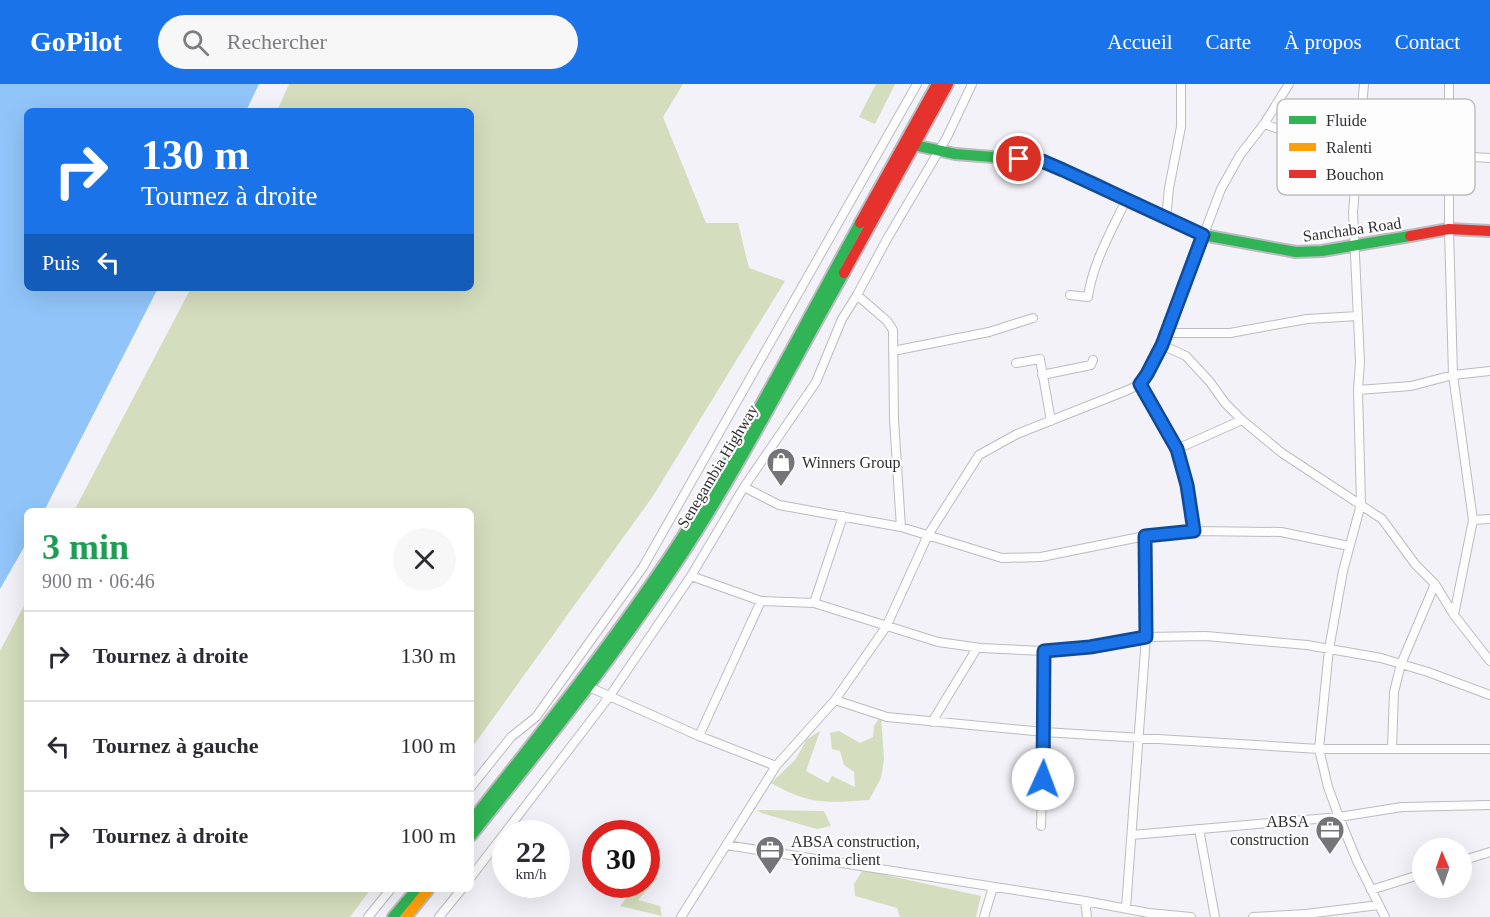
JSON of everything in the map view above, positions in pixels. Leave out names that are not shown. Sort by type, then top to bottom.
[{"type":"main road","name":"Senegambia Highway","points":[[474,817],[581,682],[636,605],[723,471],[937,84]]},
{"type":"main road","name":"Senegambia Highway","points":[[474,832],[589,687],[660,587],[731,476],[948,84]]},
{"type":"main road","name":"Sanchaba Road","points":[[914,145],[937,151],[983,157],[1042,161],[1203,235],[1296,252],[1322,251],[1449,229],[1490,231]]},
{"type":"main road","points":[[393,917],[414,892]]},
{"type":"main road","points":[[406,917],[426,892]]},
{"type":"street","points":[[474,783],[511,737],[536,717],[643,567],[917,84]]},
{"type":"street","points":[[474,873],[609,697],[691,576],[744,487],[816,382],[842,319],[947,137],[972,84]]},
{"type":"street","points":[[1166,219],[1169,188],[1181,127],[1181,84]]},
{"type":"street","points":[[1280,99],[1289,84]]},
{"type":"street","points":[[1362,99],[1364,84]]},
{"type":"street","points":[[681,917],[776,766],[834,700],[886,627],[927,535],[980,455],[1017,434],[1140,384],[1162,345],[1226,181],[1240,155],[1277,103]]},
{"type":"street","points":[[1264,124],[1277,128]]},
{"type":"street","points":[[1475,157],[1490,158]]},
{"type":"street","points":[[1354,195],[1360,362],[1358,390],[1361,504],[1349,546],[1329,649],[1319,749],[1328,787],[1339,817],[1357,861],[1385,917]]},
{"type":"street","points":[[1449,195],[1453,375],[1473,520],[1454,615]]},
{"type":"street","points":[[1070,296],[1088,297],[1091,278],[1098,259],[1126,200]]},
{"type":"street","points":[[857,296],[887,321],[893,330],[894,420],[901,527]]},
{"type":"street","points":[[1166,333],[1230,333],[1307,319],[1358,316]]},
{"type":"street","points":[[893,351],[989,332],[1033,318]]},
{"type":"street","points":[[1162,345],[1186,356],[1210,382],[1225,403],[1282,453],[1382,519],[1415,564],[1435,584],[1454,615],[1490,661]]},
{"type":"street","points":[[1016,363],[1040,359],[1051,421]]},
{"type":"street","points":[[1042,375],[1091,365],[1093,360]]},
{"type":"street","points":[[1358,390],[1411,386],[1453,375],[1490,371]]},
{"type":"street","points":[[1140,384],[1177,449],[1187,485],[1194,531]]},
{"type":"street","points":[[1177,449],[1242,420]]},
{"type":"street","points":[[744,487],[779,505],[901,527],[1002,558],[1041,557],[1145,536],[1194,531],[1281,532],[1349,546]]},
{"type":"street","points":[[814,603],[843,516]]},
{"type":"street","points":[[1473,520],[1490,519]]},
{"type":"street","points":[[1126,908],[1146,637],[1145,536]]},
{"type":"street","points":[[691,576],[761,601],[814,603],[938,642],[977,648],[1044,651],[1090,647],[1146,637],[1206,636],[1329,649],[1381,658],[1490,695]]},
{"type":"street","points":[[1392,748],[1395,692],[1401,664],[1435,584]]},
{"type":"street","points":[[699,736],[761,601]]},
{"type":"street","points":[[932,722],[977,648]]},
{"type":"street","points":[[1041,826],[1044,651]]},
{"type":"street","points":[[589,687],[699,736],[776,766]]},
{"type":"street","points":[[834,700],[887,717],[1044,732],[1319,749],[1490,750]]},
{"type":"street","points":[[1132,835],[1339,817],[1401,807],[1490,805]]},
{"type":"street","points":[[1199,829],[1215,917]]},
{"type":"street","points":[[726,845],[1085,901],[1150,915],[1191,917]]},
{"type":"street","points":[[1472,858],[1490,852]]},
{"type":"street","points":[[1371,890],[1412,877]]},
{"type":"street","points":[[984,917],[993,886]]},
{"type":"street","points":[[368,917],[388,892]]},
{"type":"street","points":[[439,917],[459,892]]},
{"type":"street","points":[[1085,901],[1087,917]]},
{"type":"street","points":[[1253,917],[1306,915],[1379,905]]},
{"type":"green space","points":[[289,84],[683,84],[663,117],[706,223],[738,223],[749,268],[785,281],[653,496],[474,745],[474,508],[76,508],[189,291],[474,291],[474,108],[278,108]]},
{"type":"green space","points":[[876,84],[895,84],[875,124],[859,117]]},
{"type":"green space","points":[[24,606],[24,892],[369,892],[350,917],[0,917],[0,651]]},
{"type":"green space","points":[[881,716],[884,759],[881,778],[869,800],[819,801],[797,795],[771,783],[795,760],[807,739],[820,731],[806,771],[828,783],[832,776],[855,787],[854,772],[844,765],[840,751],[832,749],[830,733],[839,731],[860,743],[873,737],[874,726]]},
{"type":"green space","points":[[757,810],[824,811],[831,826],[817,829]]},
{"type":"green space","points":[[863,870],[981,896],[976,917],[900,917],[897,908],[855,896],[854,884]]},
{"type":"green space","points":[[626,898],[640,898],[638,900],[660,906],[662,916],[620,906]]},
{"type":"water","points":[[0,84],[259,84],[247,108],[24,108],[24,291],[156,291],[46,508],[24,508],[24,547],[0,589]]},
{"type":"traffic: fast","points":[[914,145],[955,154],[1042,161],[1203,235],[1296,252],[1322,251],[1410,236]]},
{"type":"traffic: fast","points":[[474,817],[597,659],[668,559],[744,435],[860,223]]},
{"type":"traffic: fast","points":[[474,832],[602,668],[676,564],[742,457],[844,273]]},
{"type":"traffic: fast","points":[[393,917],[414,892]]},
{"type":"traffic: slow","points":[[406,917],[426,892]]},
{"type":"traffic: jam","points":[[860,223],[937,84]]},
{"type":"traffic: jam","points":[[844,273],[948,84]]},
{"type":"traffic: jam","points":[[1410,236],[1449,229],[1490,231]]},
{"type":"place","name":"Winners Group","points":[[781,488]]},
{"type":"place","name":"ABSA construction","points":[[1330,856]]},
{"type":"place","name":"ABSA construction, Yonima client","points":[[770,876]]},
{"type":"route","points":[[1019,159],[1042,161],[1203,235],[1162,345],[1140,384],[1177,449],[1187,485],[1194,531],[1145,536],[1146,637],[1090,647],[1044,651],[1043,779]]}]
